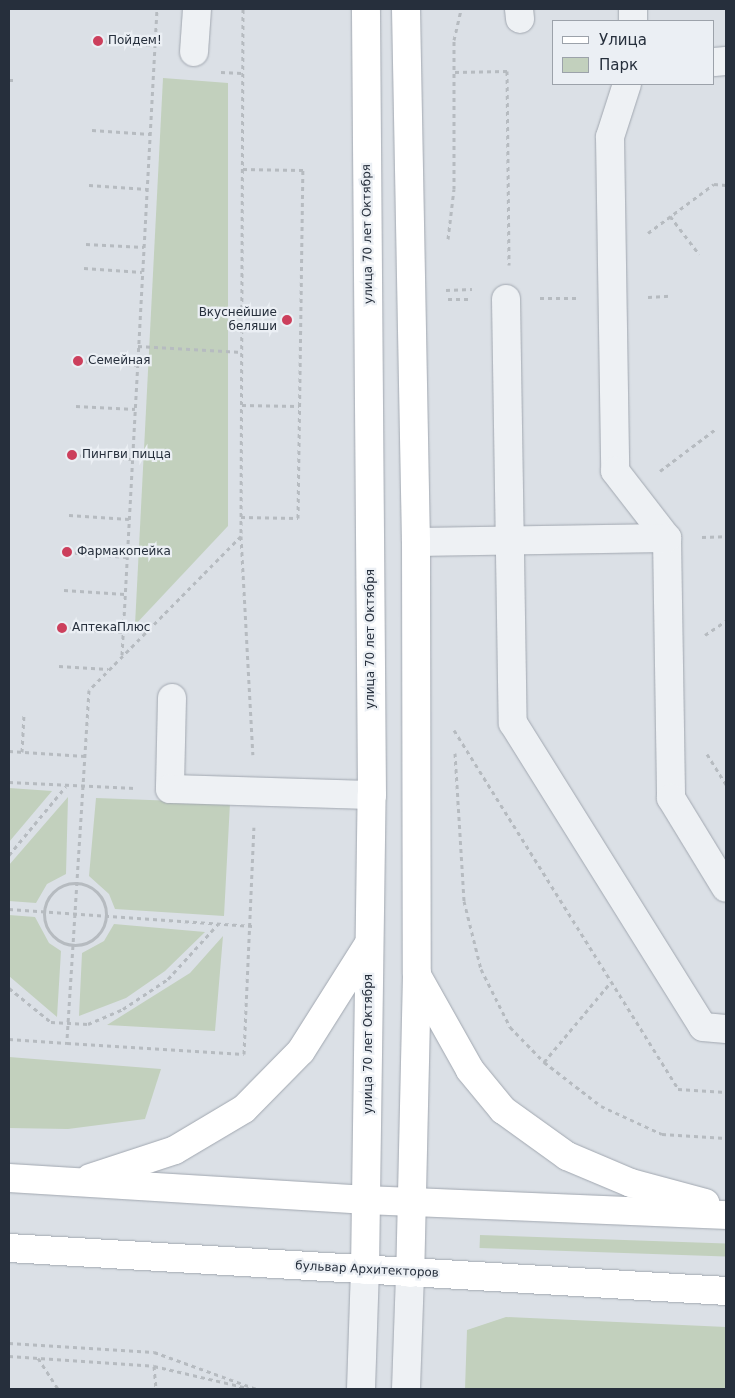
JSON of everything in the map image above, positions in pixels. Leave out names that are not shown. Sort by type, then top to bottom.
[{"type":"main road","name":"улица 70 лет Октября","points":[[365,1270],[372,795],[366,9]]},
{"type":"main road","points":[[406,9],[416,542],[416,974],[410,1273]]},
{"type":"main road","points":[[78,1182],[175,1150],[244,1110],[301,1051],[369,944]]},
{"type":"main road","points":[[416,974],[465,1062],[503,1110],[567,1156],[631,1183],[726,1208]]},
{"type":"main road","points":[[9,1178],[367,1200],[726,1215]]},
{"type":"main road","name":"бульвар Архитекторов","points":[[9,1248],[726,1291]]},
{"type":"street","points":[[194,52],[196,9]]},
{"type":"street","points":[[627,85],[610,137],[615,471],[667,538],[670,798],[726,888]]},
{"type":"street","points":[[506,299],[513,722],[703,1027],[726,1029]]},
{"type":"street","points":[[416,542],[667,538]]},
{"type":"street","points":[[172,698],[170,789],[372,795]]},
{"type":"street","points":[[361,1389],[365,1270]]},
{"type":"street","points":[[406,1389],[410,1273]]},
{"type":"path","points":[[122,656],[157,9]]},
{"type":"path","points":[[9,1040],[244,1054],[252,926],[254,791],[241,536],[243,9]]},
{"type":"path","points":[[448,244],[454,189],[454,72],[461,9]]},
{"type":"path","points":[[98,41],[155,45]]},
{"type":"path","points":[[454,72],[507,71],[509,269]]},
{"type":"path","points":[[9,80],[15,80]]},
{"type":"path","points":[[92,130],[150,134]]},
{"type":"path","points":[[241,517],[298,518],[303,170],[242,169]]},
{"type":"path","points":[[612,260],[714,184],[726,185]]},
{"type":"path","points":[[89,186],[147,189]]},
{"type":"path","points":[[670,216],[699,254]]},
{"type":"path","points":[[86,244],[144,248]]},
{"type":"path","points":[[84,268],[142,272]]},
{"type":"path","points":[[444,280],[442,290],[480,289]]},
{"type":"path","points":[[442,299],[670,296]]},
{"type":"path","points":[[138,346],[242,352]]},
{"type":"path","points":[[78,361],[137,365]]},
{"type":"path","points":[[242,405],[300,406]]},
{"type":"path","points":[[76,406],[135,409]]},
{"type":"path","points":[[676,458],[717,428]]},
{"type":"path","points":[[72,455],[132,459]]},
{"type":"path","points":[[69,515],[129,519]]},
{"type":"path","points":[[67,1043],[89,690],[241,536]]},
{"type":"path","points":[[67,552],[127,557]]},
{"type":"path","points":[[64,590],[125,594]]},
{"type":"path","points":[[696,640],[726,621]]},
{"type":"path","points":[[62,628],[123,632]]},
{"type":"path","points":[[59,666],[109,669]]},
{"type":"path","points":[[22,752],[24,715]]},
{"type":"path","points":[[453,720],[464,901],[481,969],[510,1027],[544,1062],[601,1106],[662,1134],[726,1138]]},
{"type":"path","points":[[454,730],[678,1089],[726,1092]]},
{"type":"path","points":[[9,751],[85,756]]},
{"type":"path","points":[[9,782],[170,789]]},
{"type":"path","points":[[9,855],[67,785]]},
{"type":"path","points":[[77,884],[98,894],[106,916],[96,938],[74,946],[52,935],[44,913],[54,891],[77,884]]},
{"type":"path","points":[[9,909],[44,913],[252,926]]},
{"type":"path","points":[[9,988],[51,1022],[88,1024],[124,1009],[168,979],[218,924]]},
{"type":"path","points":[[544,1062],[611,982]]},
{"type":"path","points":[[9,1342],[154,1352],[256,1389]]},
{"type":"path","points":[[9,1356],[154,1366],[256,1389]]},
{"type":"path","points":[[38,1358],[58,1389]]},
{"type":"path","points":[[154,1366],[156,1389]]},
{"type":"green space","points":[[163,78],[228,83],[228,526],[135,625]]},
{"type":"green space","points":[[9,788],[52,791],[9,842]]},
{"type":"green space","points":[[68,797],[66,874],[47,884],[36,903],[9,901],[9,865]]},
{"type":"green space","points":[[96,798],[230,803],[224,916],[115,909],[109,894],[89,876]]},
{"type":"green space","points":[[9,915],[35,917],[49,943],[61,951],[57,1017],[9,976]]},
{"type":"green space","points":[[114,924],[205,932],[165,971],[126,998],[79,1016],[82,953],[104,941]]},
{"type":"green space","points":[[223,936],[215,1031],[107,1025],[190,973]]},
{"type":"green space","points":[[9,1057],[161,1069],[145,1119],[68,1129],[9,1128]]},
{"type":"green space","points":[[480,1235],[726,1244],[725,1257],[480,1248]]},
{"type":"green space","points":[[506,1317],[726,1327],[726,1389],[465,1389],[467,1330]]},
{"type":"place","name":"Пойдем!","points":[[98,41]]},
{"type":"place","name":"Вкуснейшие беляши","points":[[287,320]]},
{"type":"place","name":"Семейная","points":[[78,361]]},
{"type":"place","name":"Пингви пицца","points":[[72,455]]},
{"type":"place","name":"Фармакопейка","points":[[67,552]]},
{"type":"place","name":"АптекаПлюс","points":[[62,628]]}]
